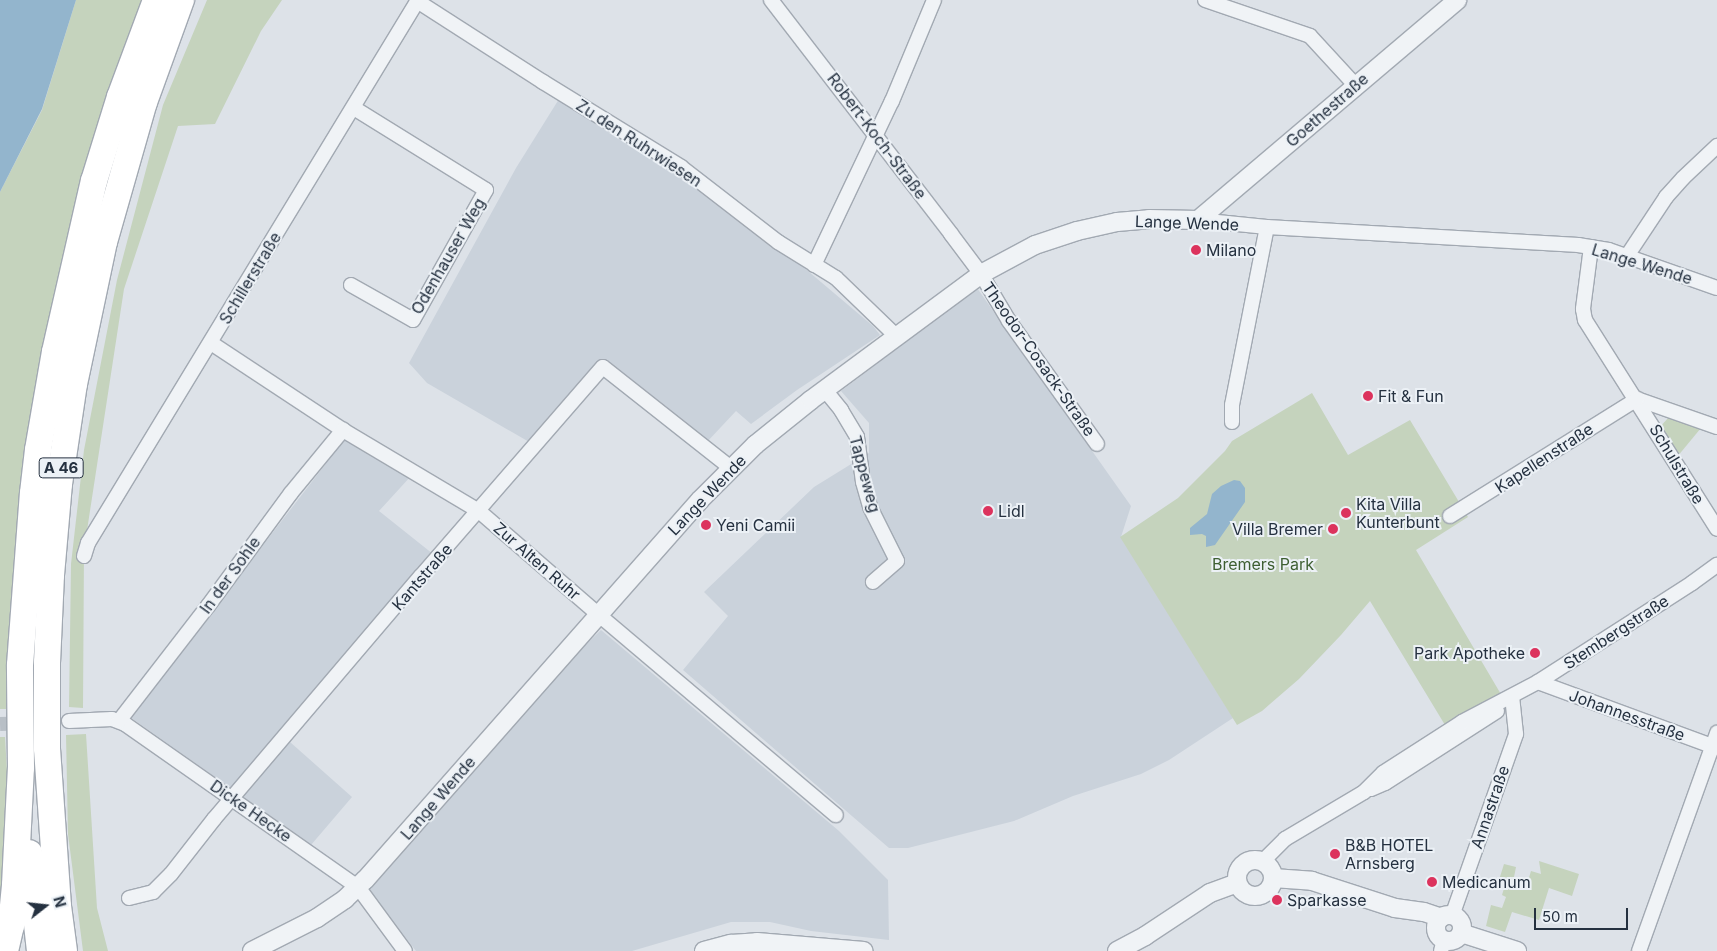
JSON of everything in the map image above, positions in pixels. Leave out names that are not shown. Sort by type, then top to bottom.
[{"type":"highway","name":"A 46","points":[[40,951],[21,768],[20,665],[33,493],[53,362],[94,181],[120,97],[156,0]]},
{"type":"highway","name":"A 46","points":[[64,951],[58,906],[47,748],[47,663],[51,575],[59,484],[74,384],[93,287],[106,234],[144,102],[182,0]]},
{"type":"highway","points":[[5,951],[11,926],[15,884],[21,768]]},
{"type":"street","name":"Schillerstraße","points":[[84,556],[88,543],[354,108],[417,0]]},
{"type":"street","name":"Zu den Ruhrwiesen","points":[[417,0],[543,82],[682,167],[778,242],[836,278],[897,336]]},
{"type":"street","name":"Robert-Koch-Straße","points":[[771,0],[875,133],[980,274]]},
{"type":"street","points":[[814,264],[875,133],[892,101],[934,0]]},
{"type":"street","points":[[1205,0],[1310,36],[1355,85]]},
{"type":"street","name":"Goethestraße","points":[[1198,220],[1457,0]]},
{"type":"street","name":"Odenhauser Weg","points":[[351,286],[413,320],[486,190],[354,108]]},
{"type":"street","points":[[1627,256],[1666,198],[1683,178],[1717,146]]},
{"type":"street","name":"Lange Wende","points":[[252,951],[317,918],[358,887],[373,872],[675,527],[755,445],[980,274],[1035,245],[1077,231],[1138,220],[1198,220],[1267,226],[1555,243],[1591,247],[1627,256],[1717,288]]},
{"type":"street","points":[[1232,422],[1232,405],[1267,226]]},
{"type":"street","name":"Schulstraße","points":[[1591,247],[1583,308],[1585,320],[1637,399],[1717,530]]},
{"type":"street","name":"Theodor-Cosack-Straße","points":[[980,274],[1009,321],[1097,444]]},
{"type":"street","name":"Zur Alten Ruhr","points":[[210,343],[342,430],[479,511],[836,815]]},
{"type":"street","name":"Kantstraße","points":[[128,898],[147,895],[158,889],[233,798],[604,367],[731,468]]},
{"type":"street","name":"Tappeweg","points":[[825,390],[841,410],[857,437],[863,482],[870,507],[897,561],[873,582]]},
{"type":"street","points":[[1637,399],[1717,427]]},
{"type":"street","name":"Kapellenstraße","points":[[1450,516],[1637,399]]},
{"type":"street","name":"In der Sohle","points":[[119,721],[208,606],[291,493],[342,430]]},
{"type":"street","name":"Stembergstraße","points":[[1263,861],[1285,839],[1364,792],[1383,773],[1462,722],[1538,682],[1692,584],[1717,565]]},
{"type":"street","name":"Johannesstraße","points":[[1538,682],[1716,743]]},
{"type":"street","name":"Annastraße","points":[[1443,931],[1516,734],[1512,697]]},
{"type":"street","points":[[69,721],[119,721]]},
{"type":"street","name":"Dicke Hecke","points":[[119,721],[233,798],[358,887],[405,951]]},
{"type":"street","points":[[1639,951],[1716,743]]},
{"type":"street","points":[[1250,860],[1263,861],[1270,867],[1273,878],[1267,891],[1255,896],[1245,893],[1237,883],[1237,874],[1242,865],[1250,860]]},
{"type":"street","points":[[1273,878],[1312,881],[1395,908],[1424,912],[1443,931],[1461,925],[1461,933],[1517,951]]},
{"type":"street","points":[[1117,951],[1145,936],[1210,893],[1237,883]]},
{"type":"street","points":[[704,951],[731,944],[757,942],[864,951]]},
{"type":"shaded area","points":[[559,99],[676,172],[755,233],[802,266],[873,326],[880,335],[797,390],[751,424],[736,411],[706,443],[667,407],[606,360],[599,361],[531,443],[427,383],[409,363],[516,168]]},
{"type":"shaded area","points":[[977,288],[1131,506],[1121,537],[1233,718],[1169,760],[1141,774],[1073,796],[1014,821],[908,848],[889,848],[683,670],[728,616],[704,592],[814,487],[869,453],[869,423],[841,391]]},
{"type":"shaded area","points":[[345,439],[411,476],[379,511],[433,554],[281,734],[352,797],[311,845],[130,717]]},
{"type":"shaded area","points":[[601,630],[839,831],[888,880],[889,940],[811,931],[770,922],[731,922],[632,951],[416,951],[368,890],[575,655]]},
{"type":"green space","points":[[76,0],[149,0],[25,468],[6,673],[6,709],[0,709],[0,192],[42,110]]},
{"type":"green space","points":[[207,0],[282,0],[261,31],[215,124],[178,126],[124,289],[84,550],[83,708],[69,707],[71,564],[84,450],[117,280],[163,105]]},
{"type":"green space","name":"Bremers Park","points":[[1312,393],[1348,455],[1410,420],[1468,517],[1416,550],[1502,696],[1448,730],[1370,601],[1299,679],[1262,711],[1237,725],[1120,537],[1178,498],[1225,451],[1232,441]]},
{"type":"green space","points":[[1669,417],[1701,428],[1677,457],[1659,428]]},
{"type":"green space","points":[[86,734],[97,908],[108,951],[83,951],[68,834],[66,735]]},
{"type":"green space","points":[[0,737],[5,737],[9,805],[0,923]]},
{"type":"green space","points":[[1539,861],[1579,874],[1572,896],[1549,888],[1539,920],[1512,912],[1505,932],[1486,926],[1491,905],[1502,908],[1506,897],[1502,895],[1506,882],[1499,880],[1504,864],[1516,867],[1514,877],[1528,881],[1531,871],[1541,874]]},
{"type":"water","points":[[0,0],[76,0],[42,109],[0,192]]},
{"type":"water","points":[[1234,480],[1240,481],[1245,488],[1245,502],[1215,545],[1206,547],[1206,536],[1202,534],[1190,535],[1190,528],[1207,514],[1212,494],[1221,486]]},
{"type":"tunnel","points":[[0,724],[24,723]]},
{"type":"place","name":"Milano","points":[[1196,250]]},
{"type":"place","name":"Fit & Fun","points":[[1368,396]]},
{"type":"place","name":"Lidl","points":[[988,511]]},
{"type":"place","name":"Kita Villa Kunterbunt","points":[[1346,513]]},
{"type":"place","name":"Yeni Camii","points":[[706,525]]},
{"type":"place","name":"Villa Bremer","points":[[1333,529]]},
{"type":"place","name":"Park Apotheke","points":[[1535,653]]},
{"type":"place","name":"B&B HOTEL Arnsberg","points":[[1335,854]]},
{"type":"place","name":"Medicanum","points":[[1432,882]]},
{"type":"place","name":"Sparkasse","points":[[1277,900]]}]
